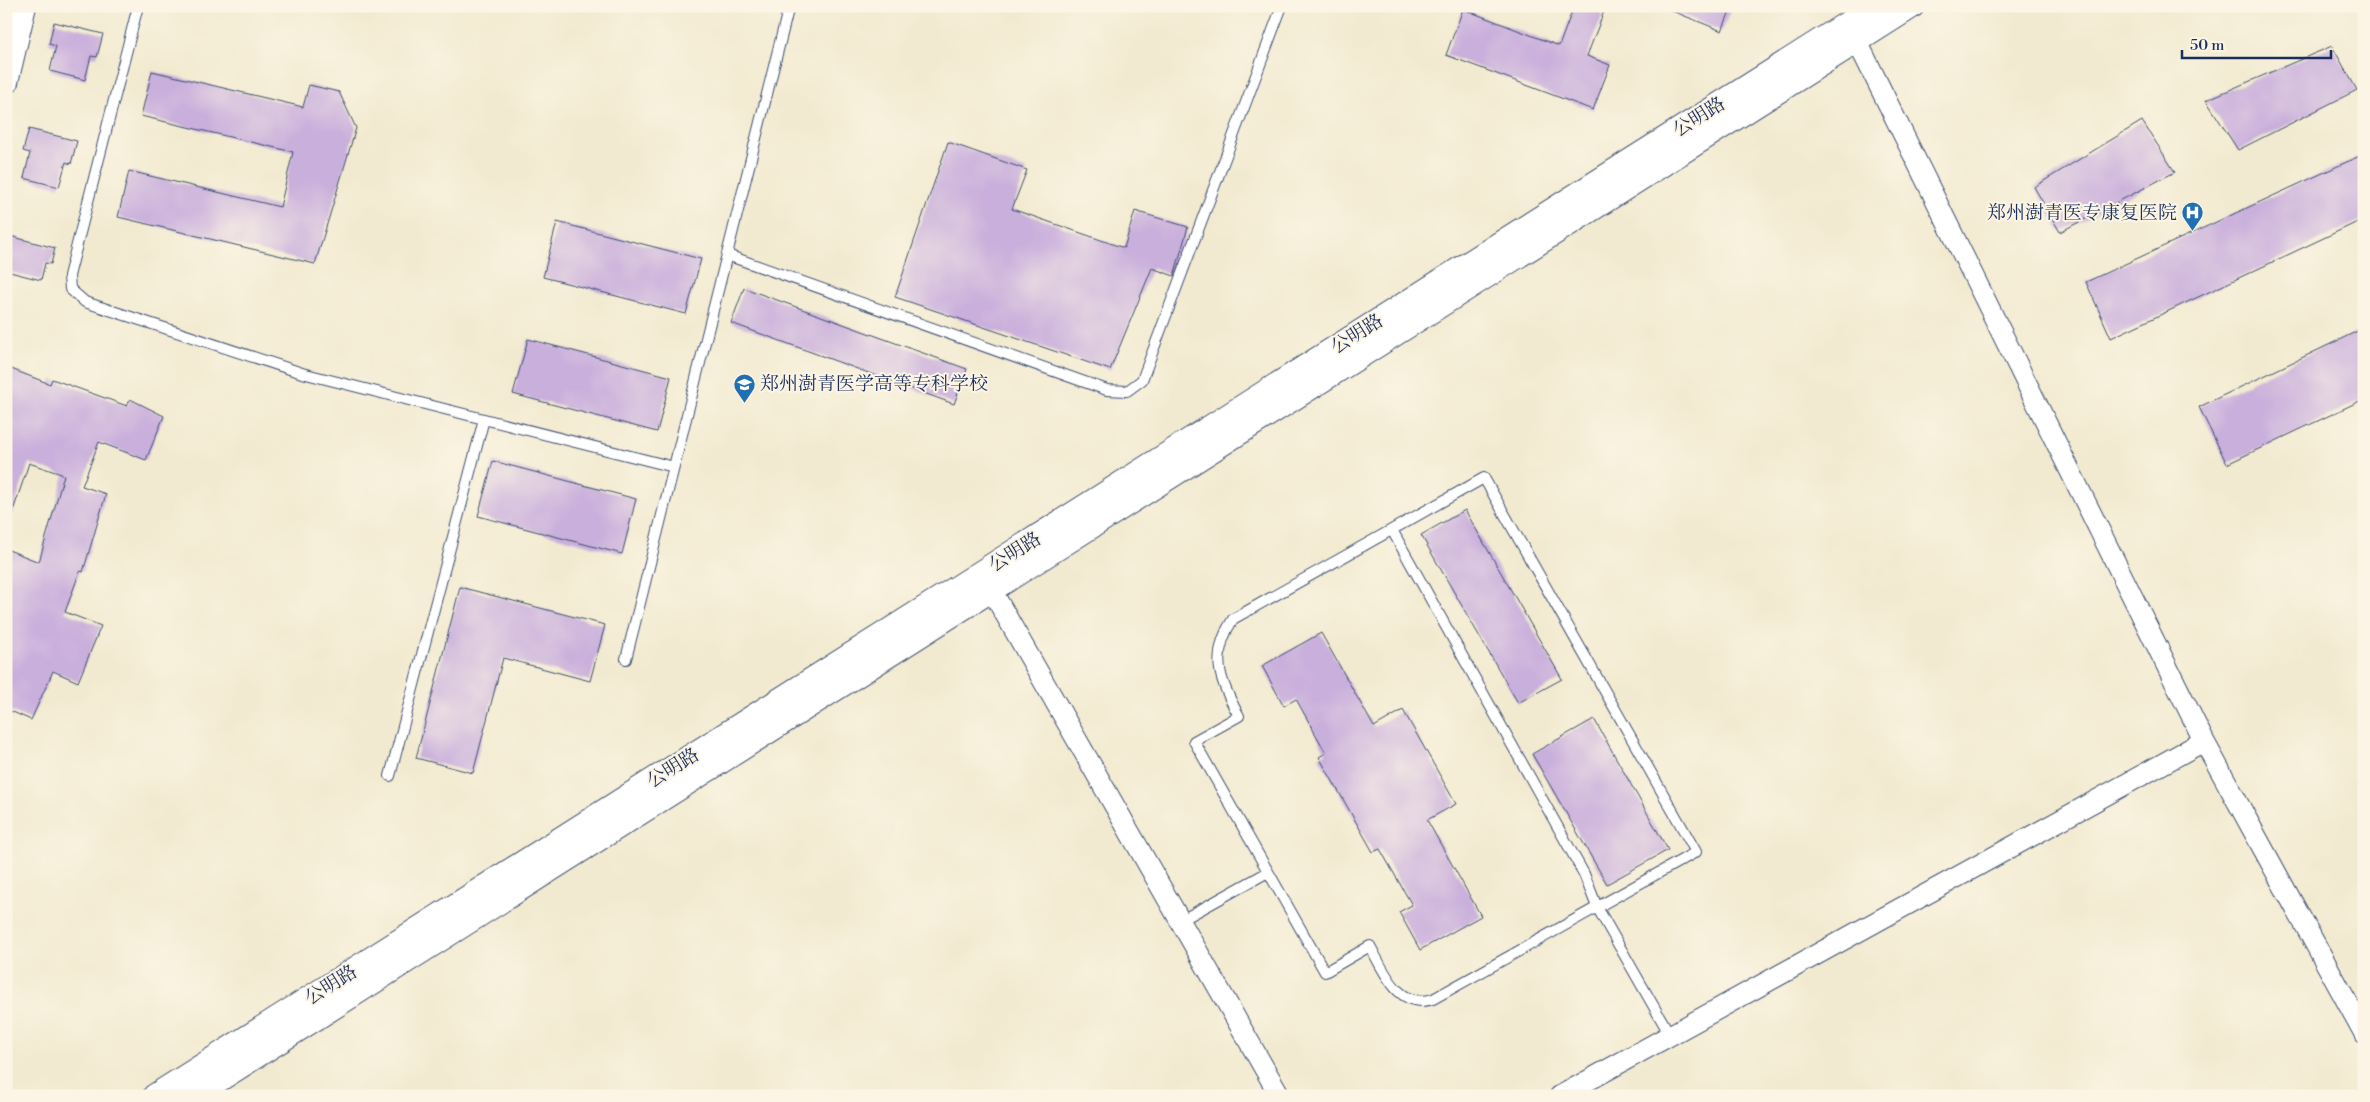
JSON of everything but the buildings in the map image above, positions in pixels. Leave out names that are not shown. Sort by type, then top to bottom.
[{"type":"street","points":[[6,82],[24,6]]},
{"type":"street","name":"公明路","points":[[1852,33],[1875,6]]},
{"type":"street","name":"公明路","points":[[193,1096],[987,582],[1852,33],[1912,6]]},
{"type":"street","points":[[1852,33],[2204,741],[2364,1033]]},
{"type":"street","points":[[987,582],[1280,1096]]},
{"type":"street","name":"公明路","points":[[162,1094],[987,582]]},
{"type":"street","points":[[1560,1096],[2204,741]]},
{"type":"lane","points":[[138,6],[69,276],[70,289],[85,302],[302,373],[674,467]]},
{"type":"lane","points":[[626,659],[789,6]]},
{"type":"lane","points":[[727,255],[1107,390],[1127,391],[1142,380],[1282,6]]},
{"type":"lane","points":[[390,776],[484,419]]},
{"type":"lane","points":[[1484,478],[1696,852],[1433,999],[1416,1002],[1396,991],[1370,946],[1325,972],[1194,741],[1240,716],[1222,686],[1219,658],[1225,632],[1233,619],[1392,530],[1484,478]]},
{"type":"lane","points":[[1392,530],[1584,874],[1597,907],[1670,1035]]},
{"type":"lane","points":[[1180,921],[1268,872]]},
{"type":"place","name":"郑州澍青医专康复医院","points":[[2193,232]]},
{"type":"place","name":"郑州澍青医学高等专科学校","points":[[744,403]]}]
